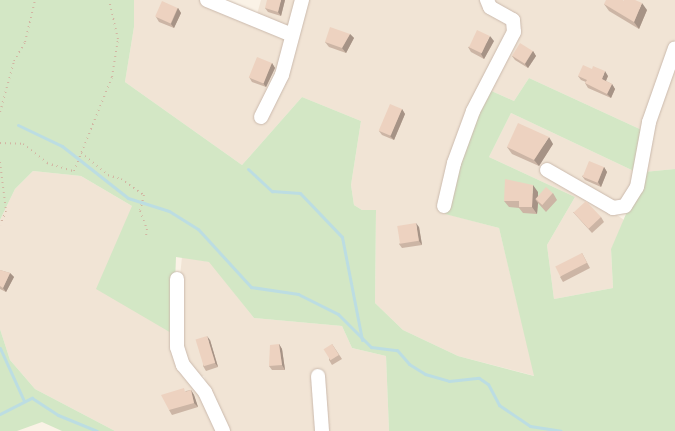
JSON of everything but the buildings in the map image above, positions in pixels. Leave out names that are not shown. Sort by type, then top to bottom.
[{"type":"lane","points":[[207,0],[292,35]]},
{"type":"lane","points":[[261,117],[282,75],[302,0]]},
{"type":"lane","points":[[444,206],[454,163],[473,111],[514,32],[513,20],[490,7],[488,0]]},
{"type":"lane","points":[[547,170],[613,208],[625,206],[637,187],[649,122],[675,48]]},
{"type":"lane","points":[[177,279],[177,347],[183,365],[205,392],[222,431]]},
{"type":"lane","points":[[318,376],[322,431]]},
{"type":"path","points":[[0,112],[14,61],[25,42],[35,0]]},
{"type":"path","points":[[0,143],[23,144],[47,163],[74,171],[112,77],[118,39],[109,0]]},
{"type":"path","points":[[81,153],[108,175],[121,180],[144,195],[140,211],[147,229],[146,236]]},
{"type":"path","points":[[0,162],[6,211],[0,225]]},
{"type":"shaded area","points":[[134,0],[200,0],[286,37],[304,0],[484,0],[511,24],[449,173],[439,212],[499,228],[535,376],[458,356],[403,330],[375,303],[376,210],[362,210],[354,205],[351,185],[361,121],[302,97],[242,165],[125,82],[134,27]]},
{"type":"shaded area","points":[[261,0],[300,0],[292,28],[256,18]]},
{"type":"shaded area","points":[[490,0],[675,0],[675,39],[644,131],[529,78],[514,101],[487,89],[516,32]]},
{"type":"shaded area","points":[[675,57],[675,169],[644,172],[652,124]]},
{"type":"shaded area","points":[[511,113],[638,173],[617,215],[624,220],[611,250],[613,288],[554,299],[547,245],[575,197],[489,157]]},
{"type":"shaded area","points":[[33,171],[81,176],[132,206],[191,381],[220,431],[115,431],[35,389],[10,360],[0,329],[0,220],[15,189]]},
{"type":"shaded area","points":[[182,257],[210,262],[254,318],[342,326],[352,348],[386,356],[389,431],[224,431],[204,376],[196,378],[183,358],[179,286]]},
{"type":"green space","points":[[0,0],[134,0],[134,27],[125,82],[242,165],[302,97],[361,121],[351,185],[354,205],[362,210],[376,210],[375,303],[403,330],[458,356],[534,376],[499,228],[445,214],[457,165],[487,89],[514,101],[529,78],[644,131],[638,173],[511,113],[489,157],[575,197],[547,245],[554,299],[613,288],[611,249],[644,172],[675,169],[675,431],[389,431],[386,356],[352,348],[342,326],[254,318],[209,262],[176,257],[173,334],[96,289],[132,206],[81,176],[33,171],[15,189],[0,220]]},
{"type":"green space","points":[[0,329],[10,360],[35,389],[115,431],[62,431],[42,422],[17,431],[0,431]]},
{"type":"waterway","points":[[18,125],[62,146],[128,198],[169,211],[198,229],[251,287],[298,294],[338,314],[371,347],[397,350],[409,364],[425,374],[449,381],[479,378],[488,384],[499,405],[530,426],[561,431]]},
{"type":"waterway","points":[[248,169],[272,191],[300,193],[342,237],[362,340]]},
{"type":"waterway","points":[[0,348],[24,401]]},
{"type":"waterway","points":[[0,414],[32,398],[58,415],[97,431]]}]
